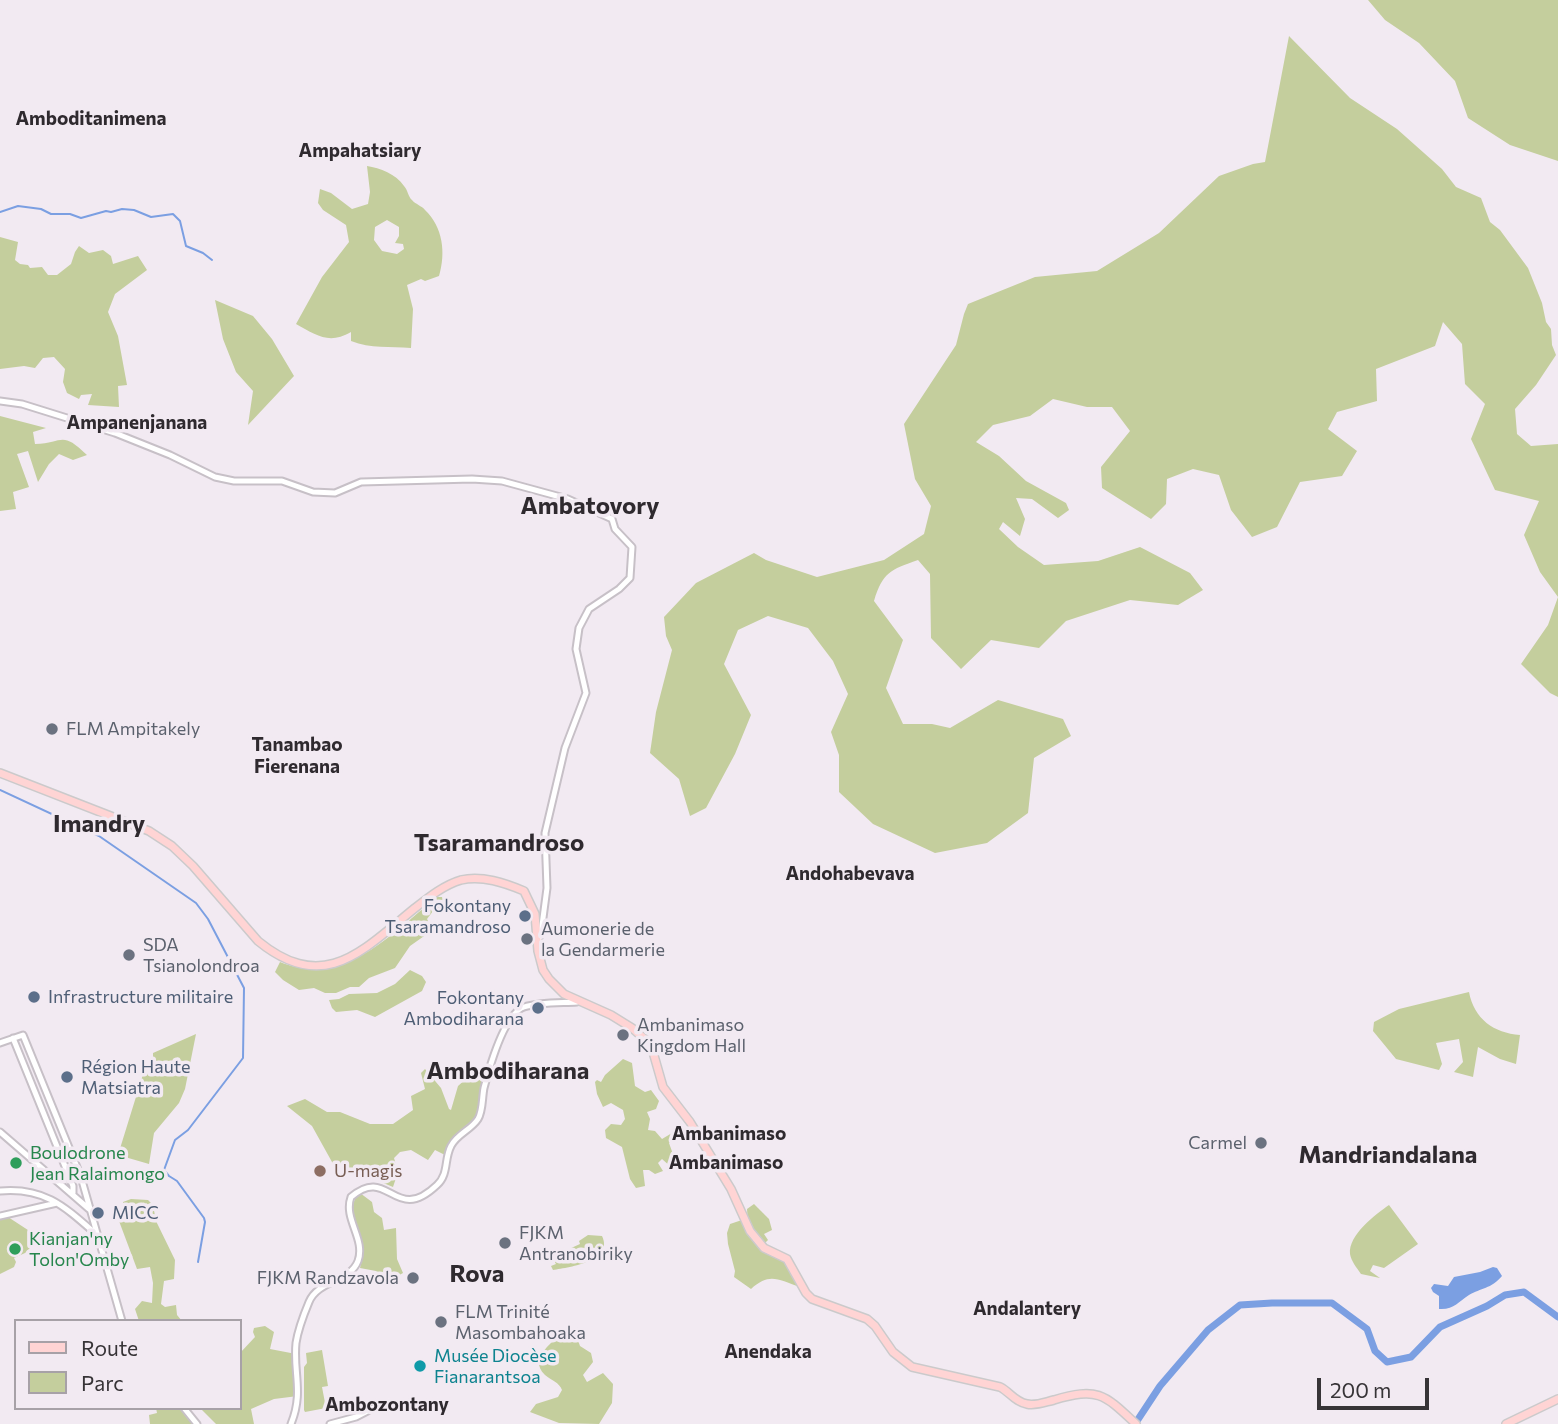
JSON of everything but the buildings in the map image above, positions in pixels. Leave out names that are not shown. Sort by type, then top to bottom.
[{"type":"main road","points":[[0,773],[149,831],[172,846],[193,866],[258,941],[298,965],[326,965],[352,957],[423,902],[446,886],[460,881],[477,879],[508,884],[524,891],[533,907],[539,938],[538,951],[543,970],[549,979],[564,994],[611,1015],[648,1042],[663,1087],[690,1122],[731,1189],[750,1231],[764,1248],[787,1259],[801,1285],[812,1298],[867,1319],[893,1352],[912,1367],[1000,1387],[1014,1399],[1029,1405],[1077,1393],[1091,1393],[1112,1401],[1136,1424]]},
{"type":"main road","points":[[1506,1424],[1558,1399]]},
{"type":"street","points":[[0,401],[22,404],[115,433],[215,477],[234,481],[282,481],[313,492],[335,493],[361,482],[472,479],[502,481],[568,499],[612,519],[615,529],[632,547],[630,579],[620,589],[589,609],[581,623],[576,649],[586,693],[572,727],[545,834],[547,900],[539,938]]},
{"type":"street","points":[[291,1424],[299,1387],[296,1342],[309,1300],[319,1288],[350,1271],[358,1261],[359,1242],[348,1208],[351,1197],[364,1189],[381,1187],[401,1200],[411,1201],[434,1188],[444,1175],[447,1156],[453,1142],[477,1120],[494,1058],[515,1013],[525,1007],[579,1002]]},
{"type":"street","points":[[0,1043],[23,1035],[81,1177],[121,1319]]},
{"type":"street","points":[[13,1038],[56,1142],[73,1186],[73,1193]]},
{"type":"street","points":[[0,1132],[89,1209]]},
{"type":"street","points":[[0,1191],[29,1191],[52,1199],[97,1235]]},
{"type":"street","points":[[0,1216],[57,1203]]},
{"type":"street","points":[[330,1424],[377,1407]]},
{"type":"street","points":[[186,1410],[197,1424]]},
{"type":"green space","points":[[1368,0],[1558,0],[1558,161],[1510,145],[1468,118],[1455,81],[1419,43],[1385,20]]},
{"type":"green space","points":[[1289,36],[1350,98],[1397,129],[1442,169],[1456,187],[1481,198],[1490,222],[1500,230],[1528,268],[1542,303],[1546,322],[1551,329],[1556,355],[1536,385],[1515,409],[1517,434],[1531,446],[1558,444],[1558,597],[1540,572],[1524,535],[1539,501],[1495,490],[1471,439],[1485,404],[1465,384],[1462,344],[1443,322],[1435,346],[1376,369],[1377,401],[1337,412],[1328,429],[1357,451],[1342,476],[1300,482],[1277,527],[1252,537],[1231,510],[1219,475],[1193,469],[1167,479],[1166,504],[1151,519],[1102,488],[1101,467],[1130,431],[1112,407],[1087,407],[1053,399],[1030,416],[993,425],[976,442],[999,456],[1026,481],[1066,503],[1069,510],[1058,518],[1032,499],[1016,498],[1025,519],[1020,536],[1003,522],[999,529],[1018,547],[1044,565],[1098,561],[1140,547],[1190,573],[1203,590],[1178,605],[1130,600],[1066,621],[1039,648],[991,640],[961,669],[931,638],[930,574],[918,560],[889,573],[874,601],[903,640],[886,688],[903,724],[932,724],[950,728],[998,700],[1063,719],[1071,736],[1034,758],[1028,813],[987,843],[935,853],[873,824],[839,792],[839,755],[831,732],[848,694],[833,661],[808,628],[768,616],[738,630],[724,664],[751,715],[735,754],[706,808],[690,816],[679,779],[650,753],[656,712],[672,650],[666,636],[664,617],[696,583],[754,553],[766,560],[817,577],[884,560],[924,534],[931,506],[915,479],[904,424],[956,345],[968,304],[1035,277],[1097,271],[1159,233],[1219,176],[1265,162]]},
{"type":"green space","points":[[367,166],[397,178],[411,199],[431,217],[439,232],[442,258],[439,276],[407,285],[413,309],[411,348],[358,344],[351,341],[351,332],[336,338],[323,337],[296,324],[322,277],[349,242],[346,225],[323,210],[318,203],[320,189],[331,193],[352,209],[368,204],[370,192]],"holes":[[[387,220],[399,227],[399,236],[395,243],[403,244],[404,249],[397,254],[382,251],[374,240],[375,227]]]},
{"type":"green space","points":[[0,237],[18,242],[15,260],[20,264],[30,268],[42,267],[48,275],[57,275],[71,264],[79,246],[89,253],[103,250],[111,256],[113,264],[138,256],[147,270],[115,294],[108,312],[118,336],[127,385],[118,386],[119,407],[88,405],[92,394],[81,395],[79,399],[67,393],[63,382],[65,369],[54,357],[43,358],[35,368],[24,366],[0,369]]},
{"type":"green space","points":[[215,300],[253,316],[272,339],[294,376],[248,425],[253,391],[236,372],[223,339]]},
{"type":"green space","points":[[0,416],[46,428],[33,432],[35,444],[67,440],[87,455],[73,460],[59,454],[38,482],[28,451],[17,454],[29,487],[13,492],[16,509],[0,511]]},
{"type":"green space","points":[[1558,597],[1558,697],[1550,693],[1521,664],[1548,625]]},
{"type":"green space","points":[[437,897],[442,897],[448,908],[433,911],[427,919],[431,927],[427,934],[410,946],[395,968],[369,978],[359,987],[350,987],[336,993],[325,993],[314,988],[299,990],[275,972],[280,962],[303,968],[325,968],[346,963],[384,941]]},
{"type":"green space","points":[[410,970],[422,976],[426,982],[422,991],[375,1017],[357,1010],[336,1012],[332,1008],[329,1000],[349,994],[377,993],[395,984]]},
{"type":"green space","points":[[1469,992],[1475,1010],[1487,1023],[1502,1031],[1520,1035],[1516,1064],[1478,1047],[1473,1077],[1454,1072],[1463,1062],[1459,1039],[1436,1043],[1442,1064],[1439,1070],[1396,1059],[1373,1031],[1374,1022],[1399,1009]]},
{"type":"green space","points":[[196,1034],[185,1089],[179,1103],[154,1133],[149,1164],[118,1155],[144,1071],[153,1064],[153,1053]]},
{"type":"green space","points":[[623,1059],[632,1063],[635,1086],[645,1092],[651,1090],[659,1101],[656,1109],[647,1112],[650,1119],[648,1130],[655,1131],[662,1139],[672,1133],[677,1137],[669,1143],[674,1157],[671,1167],[662,1159],[658,1163],[663,1171],[655,1174],[643,1170],[645,1186],[636,1188],[630,1179],[622,1147],[606,1138],[605,1130],[611,1124],[621,1125],[625,1119],[623,1110],[611,1103],[603,1107],[595,1082],[601,1082]]},
{"type":"green space","points":[[425,1069],[441,1088],[451,1110],[458,1086],[468,1077],[483,1079],[478,1116],[456,1135],[445,1155],[435,1150],[428,1160],[411,1150],[400,1152],[394,1158],[398,1172],[393,1187],[381,1182],[375,1168],[337,1171],[312,1126],[287,1106],[305,1099],[327,1112],[340,1112],[370,1124],[393,1124],[413,1110],[411,1096],[425,1089],[421,1073]]},
{"type":"green space","points":[[360,1193],[372,1202],[374,1212],[382,1218],[384,1230],[396,1228],[397,1259],[403,1273],[392,1279],[376,1271],[360,1268],[363,1246],[354,1218],[353,1205]]},
{"type":"green space","points":[[131,1199],[148,1200],[153,1205],[156,1221],[175,1260],[174,1279],[164,1281],[161,1304],[165,1307],[176,1305],[180,1319],[138,1319],[135,1309],[142,1301],[152,1303],[153,1283],[150,1267],[137,1269],[116,1213],[124,1211],[123,1202]]},
{"type":"green space","points":[[754,1204],[769,1219],[772,1230],[764,1234],[768,1240],[765,1243],[748,1223],[747,1209]]},
{"type":"green space","points":[[1389,1205],[1418,1244],[1384,1268],[1373,1265],[1370,1271],[1380,1278],[1361,1274],[1350,1254],[1353,1240],[1364,1226]]},
{"type":"green space","name":"Kianjan'ny Tolon'Omby","points":[[8,1217],[31,1232],[34,1244],[25,1253],[14,1258],[14,1267],[0,1274],[0,1219]]},
{"type":"green space","points":[[742,1220],[752,1237],[781,1256],[800,1287],[769,1279],[751,1289],[734,1277],[727,1233],[730,1224]]},
{"type":"green space","points":[[588,1235],[602,1236],[604,1245],[597,1257],[580,1265],[553,1270],[551,1266],[556,1264],[553,1259],[558,1254],[580,1244],[579,1241]]},
{"type":"green space","points":[[265,1326],[274,1332],[270,1349],[296,1354],[298,1396],[274,1399],[251,1409],[254,1424],[216,1424],[202,1410],[242,1410],[242,1351],[255,1337],[254,1328]]},
{"type":"green space","points":[[567,1329],[574,1329],[580,1346],[591,1353],[593,1362],[583,1375],[587,1382],[603,1373],[613,1384],[612,1403],[599,1424],[559,1423],[530,1412],[536,1404],[558,1397],[562,1390],[540,1369],[539,1362],[550,1344]]},
{"type":"green space","points":[[322,1350],[328,1386],[322,1387],[326,1408],[305,1412],[306,1353]]},
{"type":"green space","points":[[156,1410],[183,1410],[194,1424],[150,1424],[149,1415],[157,1413]]},
{"type":"water","points":[[1497,1268],[1502,1276],[1494,1283],[1452,1307],[1439,1309],[1439,1296],[1431,1288],[1434,1284],[1448,1286],[1454,1277]]},
{"type":"waterway","points":[[0,212],[18,206],[81,218],[122,209],[134,210],[151,217],[173,214],[180,221],[186,246],[212,260]]},
{"type":"waterway","points":[[0,790],[99,836],[196,903],[208,919],[244,988],[243,1058],[188,1130],[175,1140],[164,1170],[177,1181],[204,1218],[198,1262]]},
{"type":"waterway","points":[[1135,1424],[1160,1386],[1208,1330],[1240,1305],[1332,1303],[1367,1329],[1375,1351],[1387,1362],[1411,1357],[1440,1327],[1505,1295],[1524,1292],[1558,1317]]},
{"type":"place","name":"FLM Ampitakely","points":[[52,729]]},
{"type":"place","name":"Fokontany Tsaramandroso","points":[[525,916]]},
{"type":"place","name":"Aumonerie de la Gendarmerie","points":[[527,939]]},
{"type":"place","name":"SDA Tsianolondroa","points":[[129,955]]},
{"type":"place","name":"Infrastructure militaire","points":[[34,997]]},
{"type":"place","name":"Fokontany Ambodiharana","points":[[538,1008]]},
{"type":"place","name":"Ambanimaso Kingdom Hall","points":[[623,1035]]},
{"type":"place","name":"Région Haute Matsiatra","points":[[67,1077]]},
{"type":"place","name":"Carmel","points":[[1261,1143]]},
{"type":"place","name":"Boulodrone Jean Ralaimongo","points":[[16,1163]]},
{"type":"place","name":"U-magis","points":[[320,1171]]},
{"type":"place","name":"MICC","points":[[98,1213]]},
{"type":"place","name":"FJKM Antranobiriky","points":[[505,1243]]},
{"type":"place","name":"Kianjan'ny Tolon'Omby","points":[[15,1249]]},
{"type":"place","name":"FJKM Randzavola","points":[[413,1278]]},
{"type":"place","name":"FLM Trinité Masombahoaka","points":[[441,1322]]},
{"type":"place","name":"Musée Diocèse Fianarantsoa","points":[[420,1366]]},
{"type":"district","name":"Amboditanimena","points":[[91,119]]},
{"type":"district","name":"Ampahatsiary","points":[[360,151]]},
{"type":"district","name":"Ampanenjanana","points":[[137,423]]},
{"type":"district","name":"Ambatovory","points":[[590,506]]},
{"type":"district","name":"Tanambao Fierenana","points":[[297,756]]},
{"type":"district","name":"Imandry","points":[[99,824]]},
{"type":"district","name":"Tsaramandroso","points":[[499,843]]},
{"type":"district","name":"Andohabevava","points":[[850,874]]},
{"type":"district","name":"Ambodiharana","points":[[508,1071]]},
{"type":"district","name":"Ambanimaso","points":[[729,1134]]},
{"type":"district","name":"Mandriandalana","points":[[1388,1155]]},
{"type":"district","name":"Ambanimaso","points":[[726,1163]]},
{"type":"district","name":"Rova","points":[[477,1274]]},
{"type":"district","name":"Andalantery","points":[[1027,1309]]},
{"type":"district","name":"Anendaka","points":[[768,1352]]},
{"type":"district","name":"Ambozontany","points":[[387,1405]]}]
